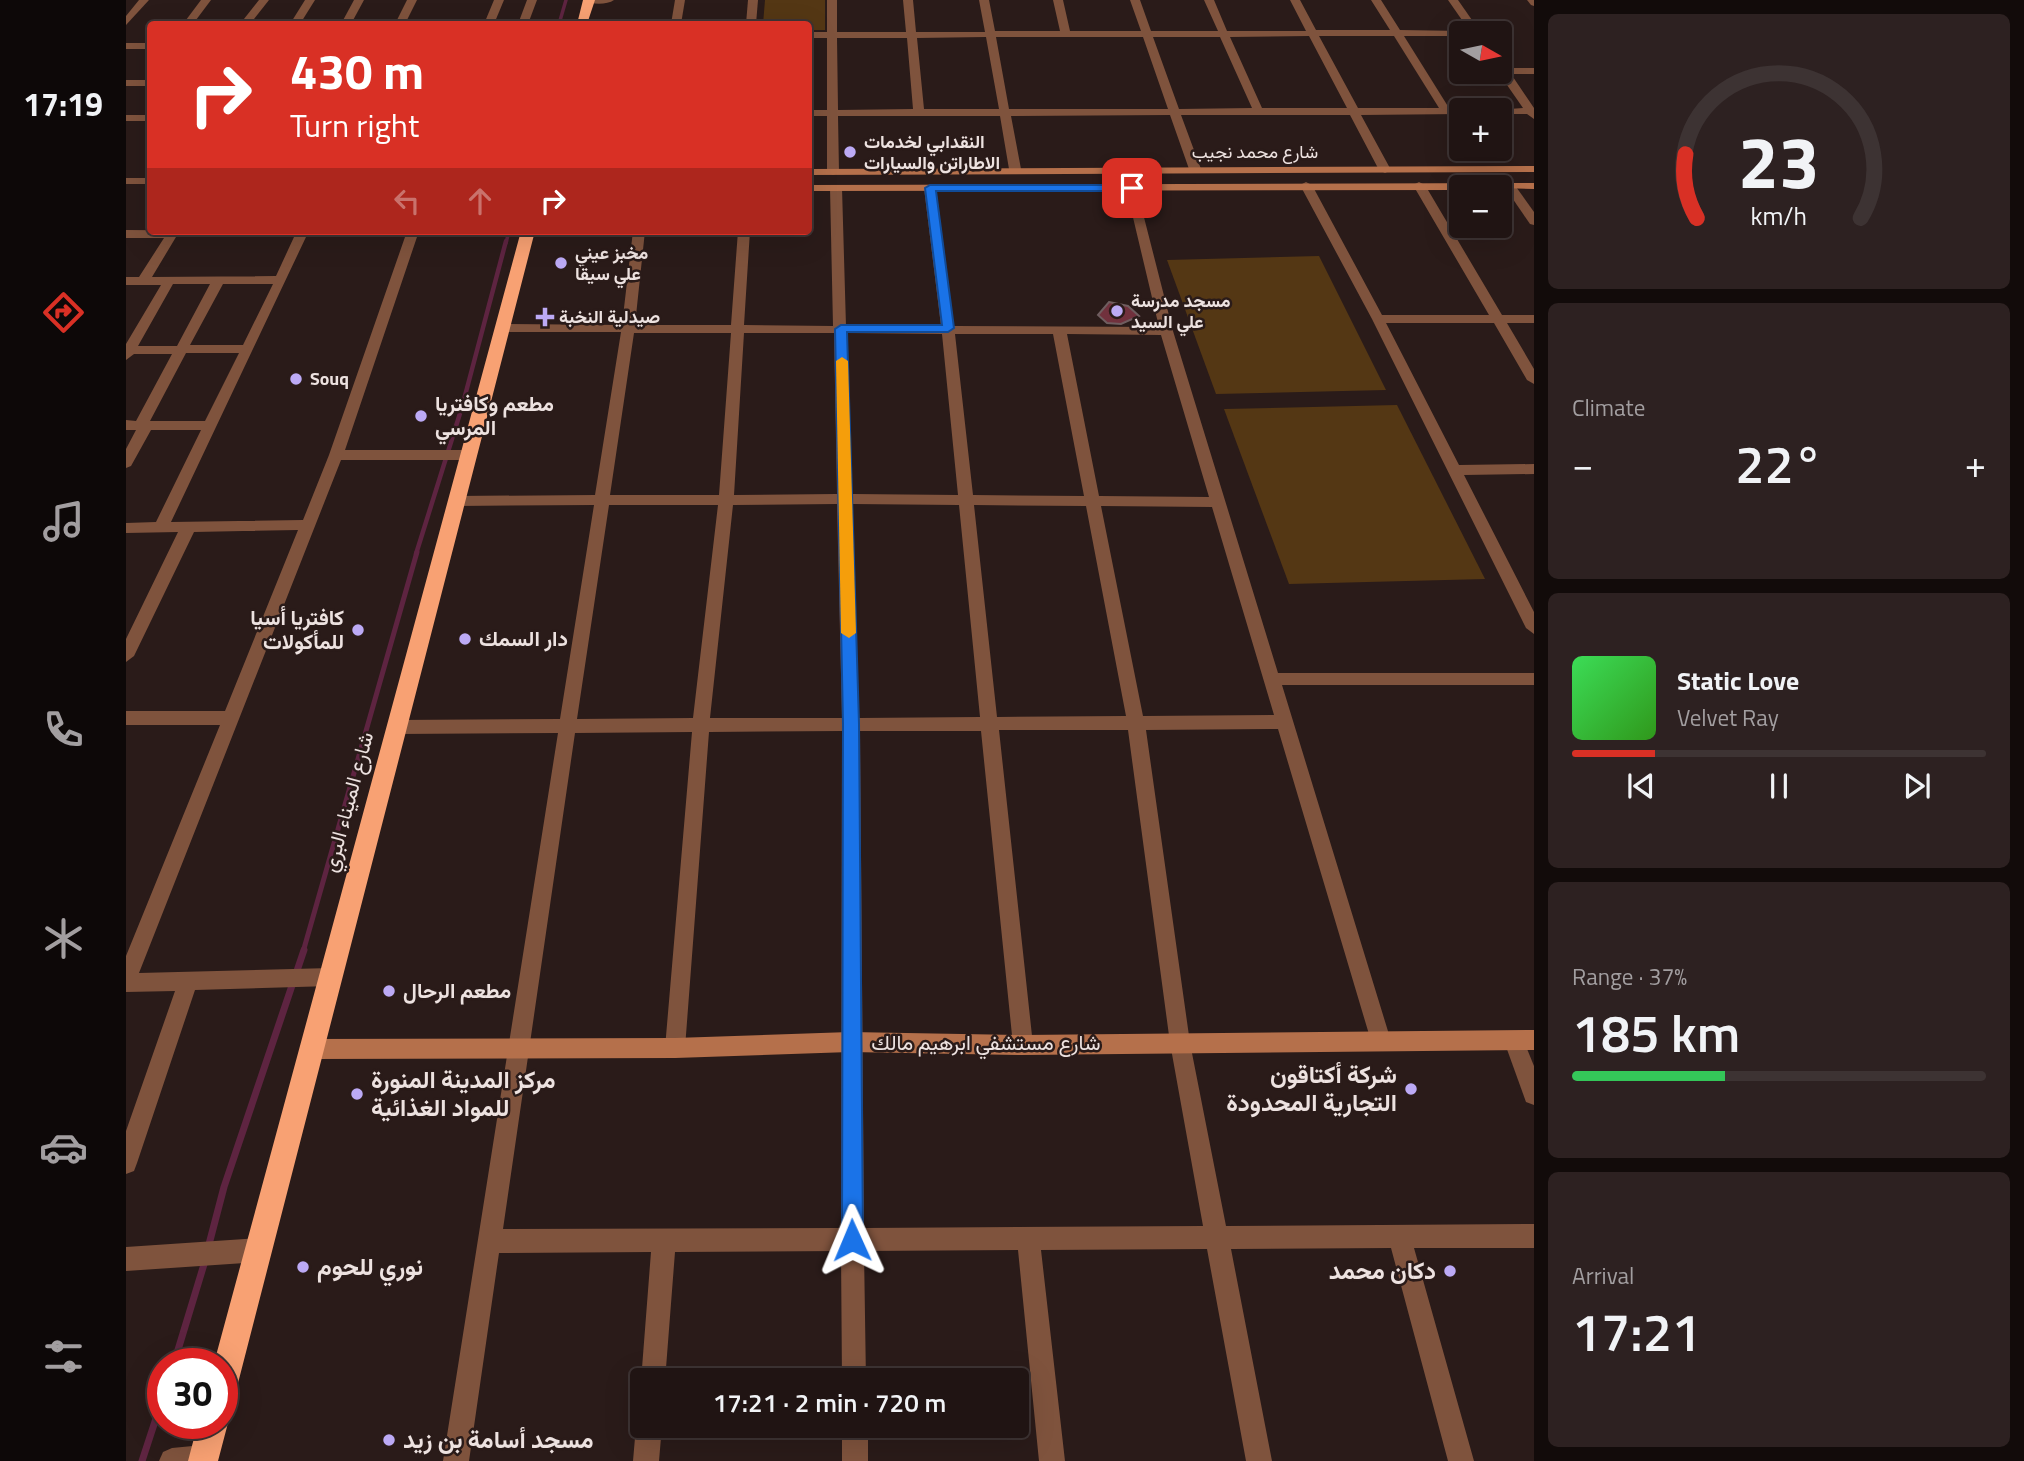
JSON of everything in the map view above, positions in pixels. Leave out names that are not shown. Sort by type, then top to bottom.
[{"type":"highway","points":[[583,21],[589,0]]},
{"type":"highway","name":"شارع الميناء البري","points":[[232,1348],[527,235]]},
{"type":"highway","points":[[203,1460],[209,1439]]},
{"type":"main road","name":"شارع محمد نجيب","points":[[812,187],[834,180],[1015,169],[1534,169]]},
{"type":"main road","name":"شارع محمد نجيب","points":[[812,173],[834,180],[930,188],[1449,185]]},
{"type":"main road","name":"شارع محمد نجيب","points":[[1512,186],[1534,186]]},
{"type":"main road","name":"شارع مستشفي ابرهيم مالك","points":[[311,1049],[675,1048],[850,1042],[1023,1045],[1524,1040]]},
{"type":"street","points":[[126,22],[144,0]]},
{"type":"street","points":[[190,21],[206,0]]},
{"type":"street","points":[[247,21],[264,0]]},
{"type":"street","points":[[297,21],[310,0]]},
{"type":"street","points":[[348,21],[359,0]]},
{"type":"street","points":[[402,21],[412,0]]},
{"type":"street","points":[[490,21],[499,0]]},
{"type":"street","points":[[524,21],[532,0]]},
{"type":"street","points":[[589,0],[609,0]]},
{"type":"street","points":[[676,21],[680,0]]},
{"type":"street","points":[[751,21],[754,0]]},
{"type":"street","points":[[832,0],[832,113],[841,329],[851,724],[850,1042],[854,1368]]},
{"type":"street","points":[[908,0],[919,112]]},
{"type":"street","points":[[984,0],[1015,169]]},
{"type":"street","points":[[1058,0],[1066,35]]},
{"type":"street","points":[[1135,0],[1195,169]]},
{"type":"street","points":[[1209,0],[1258,111]]},
{"type":"street","points":[[1294,0],[1385,170]]},
{"type":"street","points":[[1376,0],[1446,111]]},
{"type":"street","points":[[1453,0],[1468,21]]},
{"type":"street","points":[[812,35],[1449,33]]},
{"type":"street","points":[[126,46],[147,46]]},
{"type":"street","points":[[1512,69],[1534,71]]},
{"type":"street","points":[[126,83],[147,81]]},
{"type":"street","points":[[1512,83],[1532,114]]},
{"type":"street","points":[[812,113],[1446,111]]},
{"type":"street","points":[[1512,112],[1532,114]]},
{"type":"street","points":[[126,118],[147,118]]},
{"type":"street","points":[[126,181],[147,181]]},
{"type":"street","points":[[1419,185],[1534,380]]},
{"type":"street","points":[[1306,186],[1378,319],[1534,628]]},
{"type":"street","points":[[930,188],[967,500],[1023,1045]]},
{"type":"street","points":[[1132,188],[1167,331],[1381,1041]]},
{"type":"street","points":[[1512,189],[1534,221]]},
{"type":"street","points":[[126,234],[147,234]]},
{"type":"street","points":[[143,281],[171,235]]},
{"type":"street","points":[[161,527],[301,235]]},
{"type":"street","points":[[331,977],[126,982],[336,456],[412,235]]},
{"type":"street","points":[[456,1461],[628,329],[639,235]]},
{"type":"street","points":[[675,1048],[701,725],[726,501],[744,235]]},
{"type":"street","points":[[126,281],[281,280]]},
{"type":"street","points":[[127,352],[169,281]]},
{"type":"street","points":[[126,463],[218,281]]},
{"type":"street","points":[[1378,319],[1534,319]]},
{"type":"street","points":[[502,328],[1167,331]]},
{"type":"street","points":[[1059,329],[1136,723],[1180,1043],[1259,1461]]},
{"type":"street","points":[[127,352],[247,349]]},
{"type":"street","points":[[126,425],[210,426]]},
{"type":"street","points":[[336,456],[468,455]]},
{"type":"street","points":[[1454,470],[1534,469]]},
{"type":"street","points":[[456,502],[845,499],[1219,502]]},
{"type":"street","points":[[128,531],[189,526],[308,525]]},
{"type":"street","points":[[126,656],[189,526]]},
{"type":"street","points":[[1272,678],[1534,679]]},
{"type":"street","points":[[126,718],[231,718]]},
{"type":"street","points":[[397,727],[1286,722]]},
{"type":"street","points":[[126,1163],[188,982]]},
{"type":"street","points":[[1524,1040],[1534,1096]]},
{"type":"street","points":[[489,1241],[1534,1236]]},
{"type":"street","points":[[1399,1237],[1461,1461]]},
{"type":"street","points":[[1028,1239],[1052,1461]]},
{"type":"street","points":[[654,1368],[664,1240]]},
{"type":"street","points":[[126,1259],[258,1250]]},
{"type":"street","points":[[646,1461],[648,1438]]},
{"type":"street","points":[[855,1438],[855,1461]]},
{"type":"street","points":[[172,1461],[203,1460]]},
{"type":"shaded area","points":[[765,0],[825,0],[825,30],[812,30],[812,21],[763,21]]},
{"type":"shaded area","points":[[1319,256],[1386,390],[1216,394],[1167,260]]},
{"type":"shaded area","points":[[1397,405],[1485,579],[1289,584],[1224,409]]},
{"type":"building","name":"مسجد مدرسة علي السيد","points":[[1109,302],[1128,306],[1139,316],[1121,324],[1107,323],[1098,315]]},
{"type":"waterway","points":[[560,21],[566,0]]},
{"type":"waterway","points":[[506,243],[508,235]]},
{"type":"waterway","points":[[416,554],[462,407],[506,241]]},
{"type":"waterway","points":[[303,952],[417,552]]},
{"type":"waterway","points":[[208,1248],[224,1187],[304,950]]},
{"type":"waterway","points":[[179,1348],[205,1261]]},
{"type":"waterway","points":[[142,1461],[149,1439]]},
{"type":"slow traffic","points":[[842,361],[849,633]]},
{"type":"place","name":"النقدابي لخدمات الاطاراتن والسيارات","points":[[850,152]]},
{"type":"place","name":"مخبز عيني علي سيقا","points":[[561,263]]},
{"type":"place","name":"مسجد مدرسة علي السيد","points":[[1117,311]]},
{"type":"place","name":"صيدلية النخبة","points":[[545,317]]},
{"type":"place","name":"Souq","points":[[296,379]]},
{"type":"place","name":"مطعم وكافتريا المرسي","points":[[421,416]]},
{"type":"place","name":"كافتريا أسيا للمأكولات","points":[[358,630]]},
{"type":"place","name":"دار السمك","points":[[465,639]]},
{"type":"place","name":"مطعم الرحال","points":[[389,991]]},
{"type":"place","name":"شركة أكتاقون التجارية المحدودة","points":[[1411,1089]]},
{"type":"place","name":"مركز المدينة المنورة للمواد الغذائية","points":[[357,1094]]},
{"type":"place","name":"نوري للحوم","points":[[303,1267]]},
{"type":"place","name":"دكان محمد","points":[[1450,1271]]},
{"type":"place","name":"مسجد أسامة بن زيد","points":[[389,1440]]},
{"type":"route","points":[[852,1240],[851,724],[841,329],[948,328],[930,188],[1132,188]]}]
